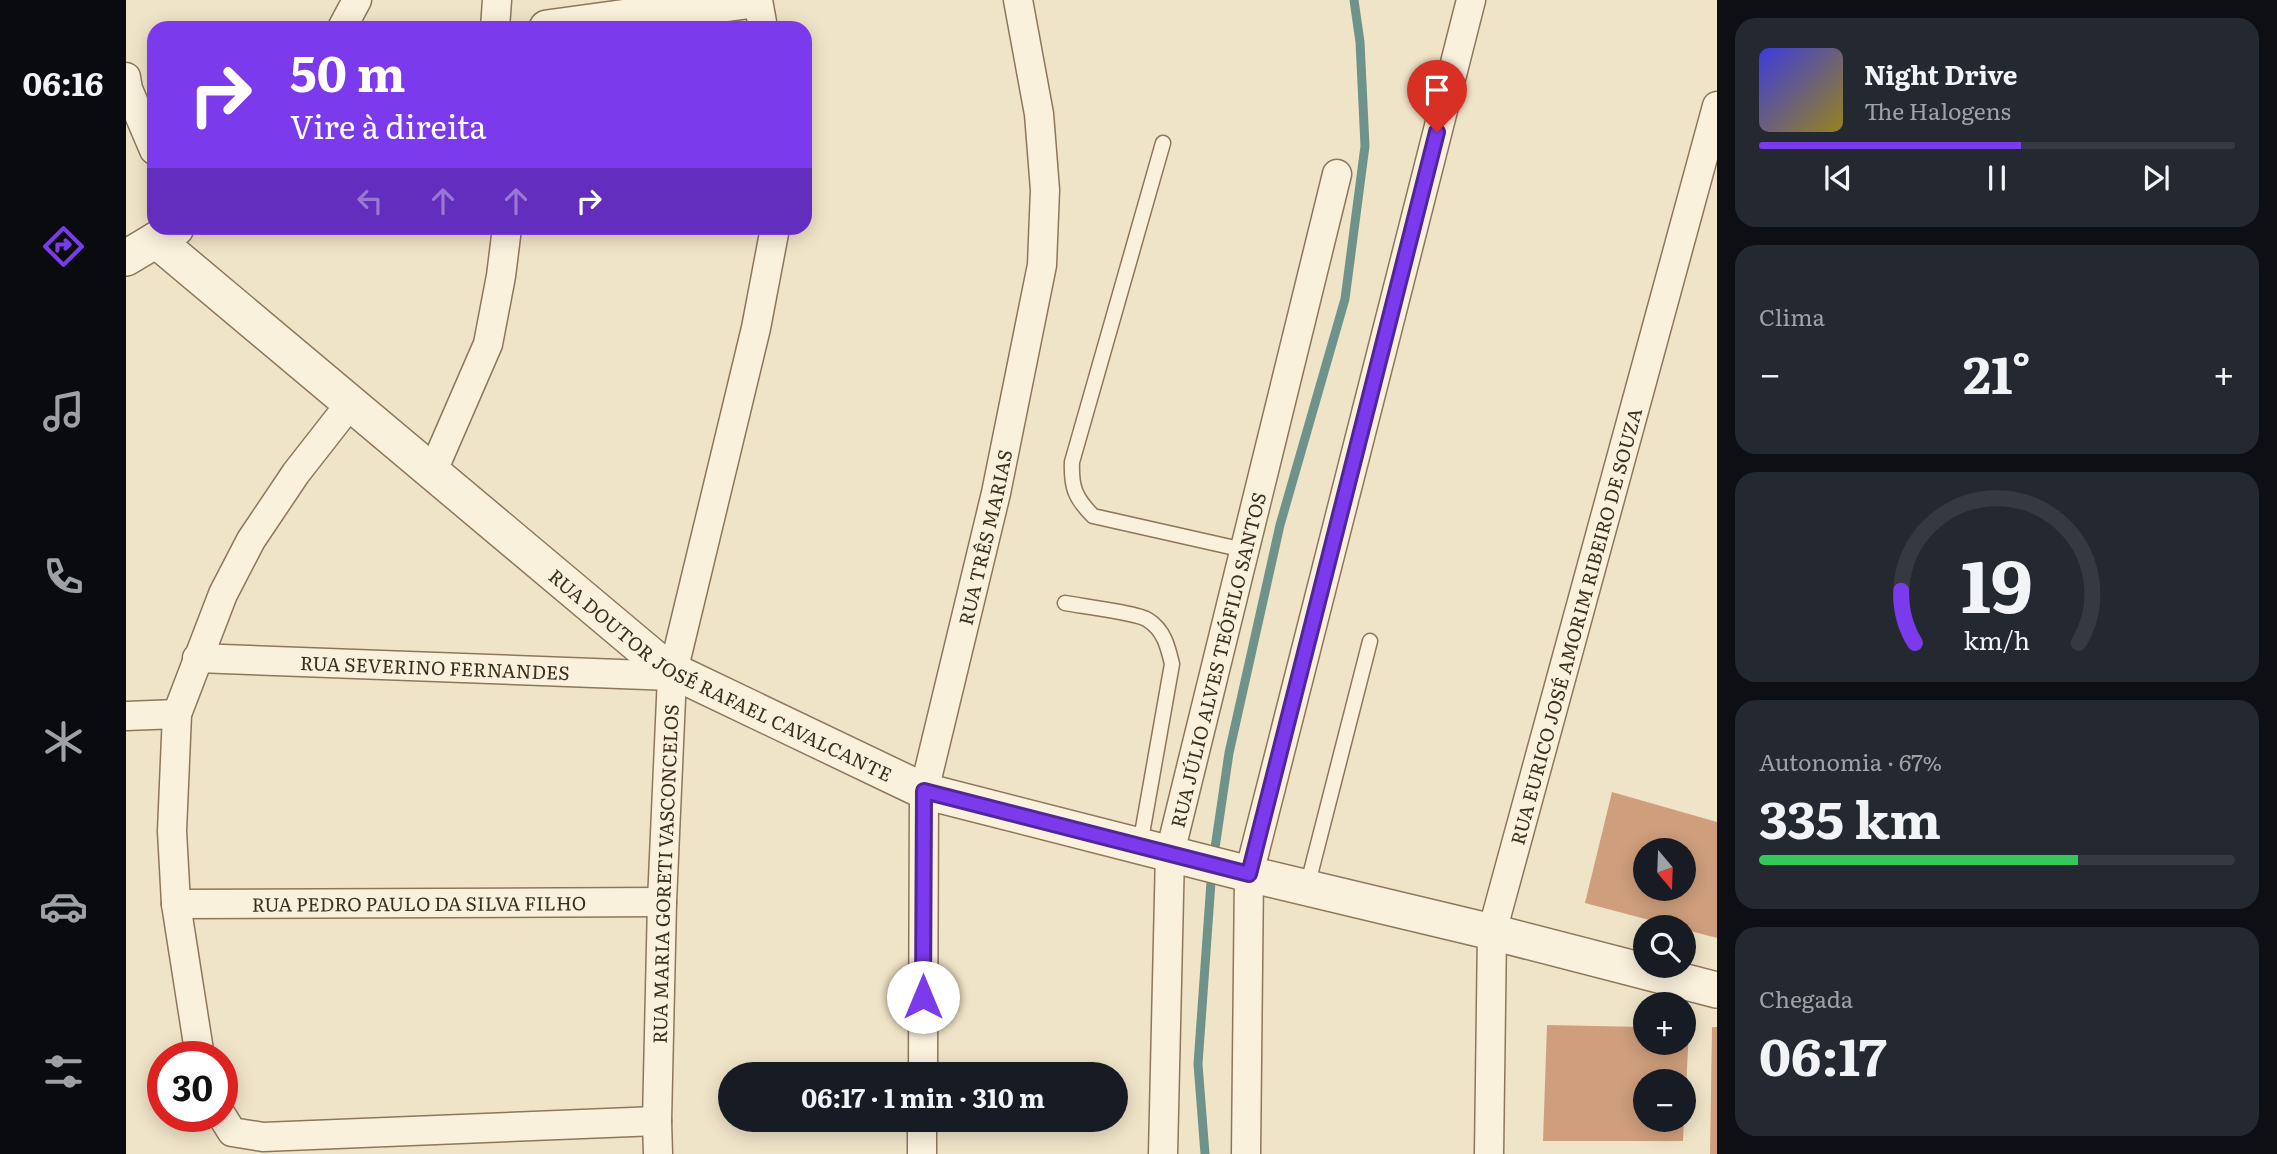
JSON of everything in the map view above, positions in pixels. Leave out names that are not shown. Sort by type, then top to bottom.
[{"type":"street","points":[[346,21],[357,0]]},
{"type":"street","points":[[496,21],[497,0]]},
{"type":"street","points":[[598,21],[752,0]]},
{"type":"street","points":[[758,0],[762,21]]},
{"type":"street","name":"RUA TRÊS MARIAS","points":[[923,1062],[924,791],[996,493],[1042,265],[1045,190],[1040,114],[1018,0]]},
{"type":"street","points":[[1246,1154],[1249,874],[1471,0]]},
{"type":"street","points":[[133,85],[147,128]]},
{"type":"street","name":"RUA EURICO JOSÉ AMORIM RIBEIRO DE SOUZA","points":[[1489,1154],[1492,932],[1717,106]]},
{"type":"street","name":"RUA JÚLIO ALVES TEÓFILO SANTOS","points":[[1163,1154],[1155,849],[1244,550],[1337,174]]},
{"type":"street","points":[[126,258],[164,235]]},
{"type":"street","name":"RUA DOUTOR JOSÉ RAFAEL CAVALCANTE","points":[[167,235],[350,404],[672,673],[924,791],[1717,990]]},
{"type":"street","points":[[432,473],[488,344],[506,235]]},
{"type":"street","name":"RUA MARIA GORETI VASCONCELOS","points":[[659,1154],[657,1121],[662,902],[672,673],[756,328],[774,235]]},
{"type":"street","points":[[197,1041],[176,904],[172,831],[177,714],[223,594],[251,540],[296,473],[350,404]]},
{"type":"street","name":"RUA SEVERINO FERNANDES","points":[[197,658],[672,673]]},
{"type":"street","points":[[126,716],[177,714]]},
{"type":"street","name":"RUA PEDRO PAULO DA SILVA FILHO","points":[[176,904],[662,902]]},
{"type":"street","points":[[232,1132],[263,1137],[391,1142],[657,1121]]},
{"type":"street","points":[[922,1132],[922,1154]]},
{"type":"lane","points":[[1163,143],[1072,462],[1071,483],[1080,502],[1093,516],[1244,550]]},
{"type":"lane","points":[[1065,603],[1146,618],[1167,643],[1172,664],[1155,849]]},
{"type":"lane","points":[[1307,888],[1370,641]]},
{"type":"building","points":[[1612,792],[1717,822],[1717,938],[1696,932],[1696,915],[1633,916],[1585,903]]},
{"type":"building","points":[[1547,1025],[1633,1027],[1633,1055],[1688,1055],[1687,1069],[1633,1069],[1633,1132],[1683,1132],[1683,1141],[1543,1141]]},
{"type":"building","points":[[1712,1027],[1717,1027],[1717,1154],[1710,1154]]},
{"type":"waterway","points":[[1215,848],[1229,753],[1280,525],[1345,299],[1365,146],[1360,42],[1354,0]]},
{"type":"waterway","points":[[1205,1154],[1198,1064],[1211,882]]},
{"type":"route","points":[[923,997],[924,791],[1249,874],[1437,132]]}]
